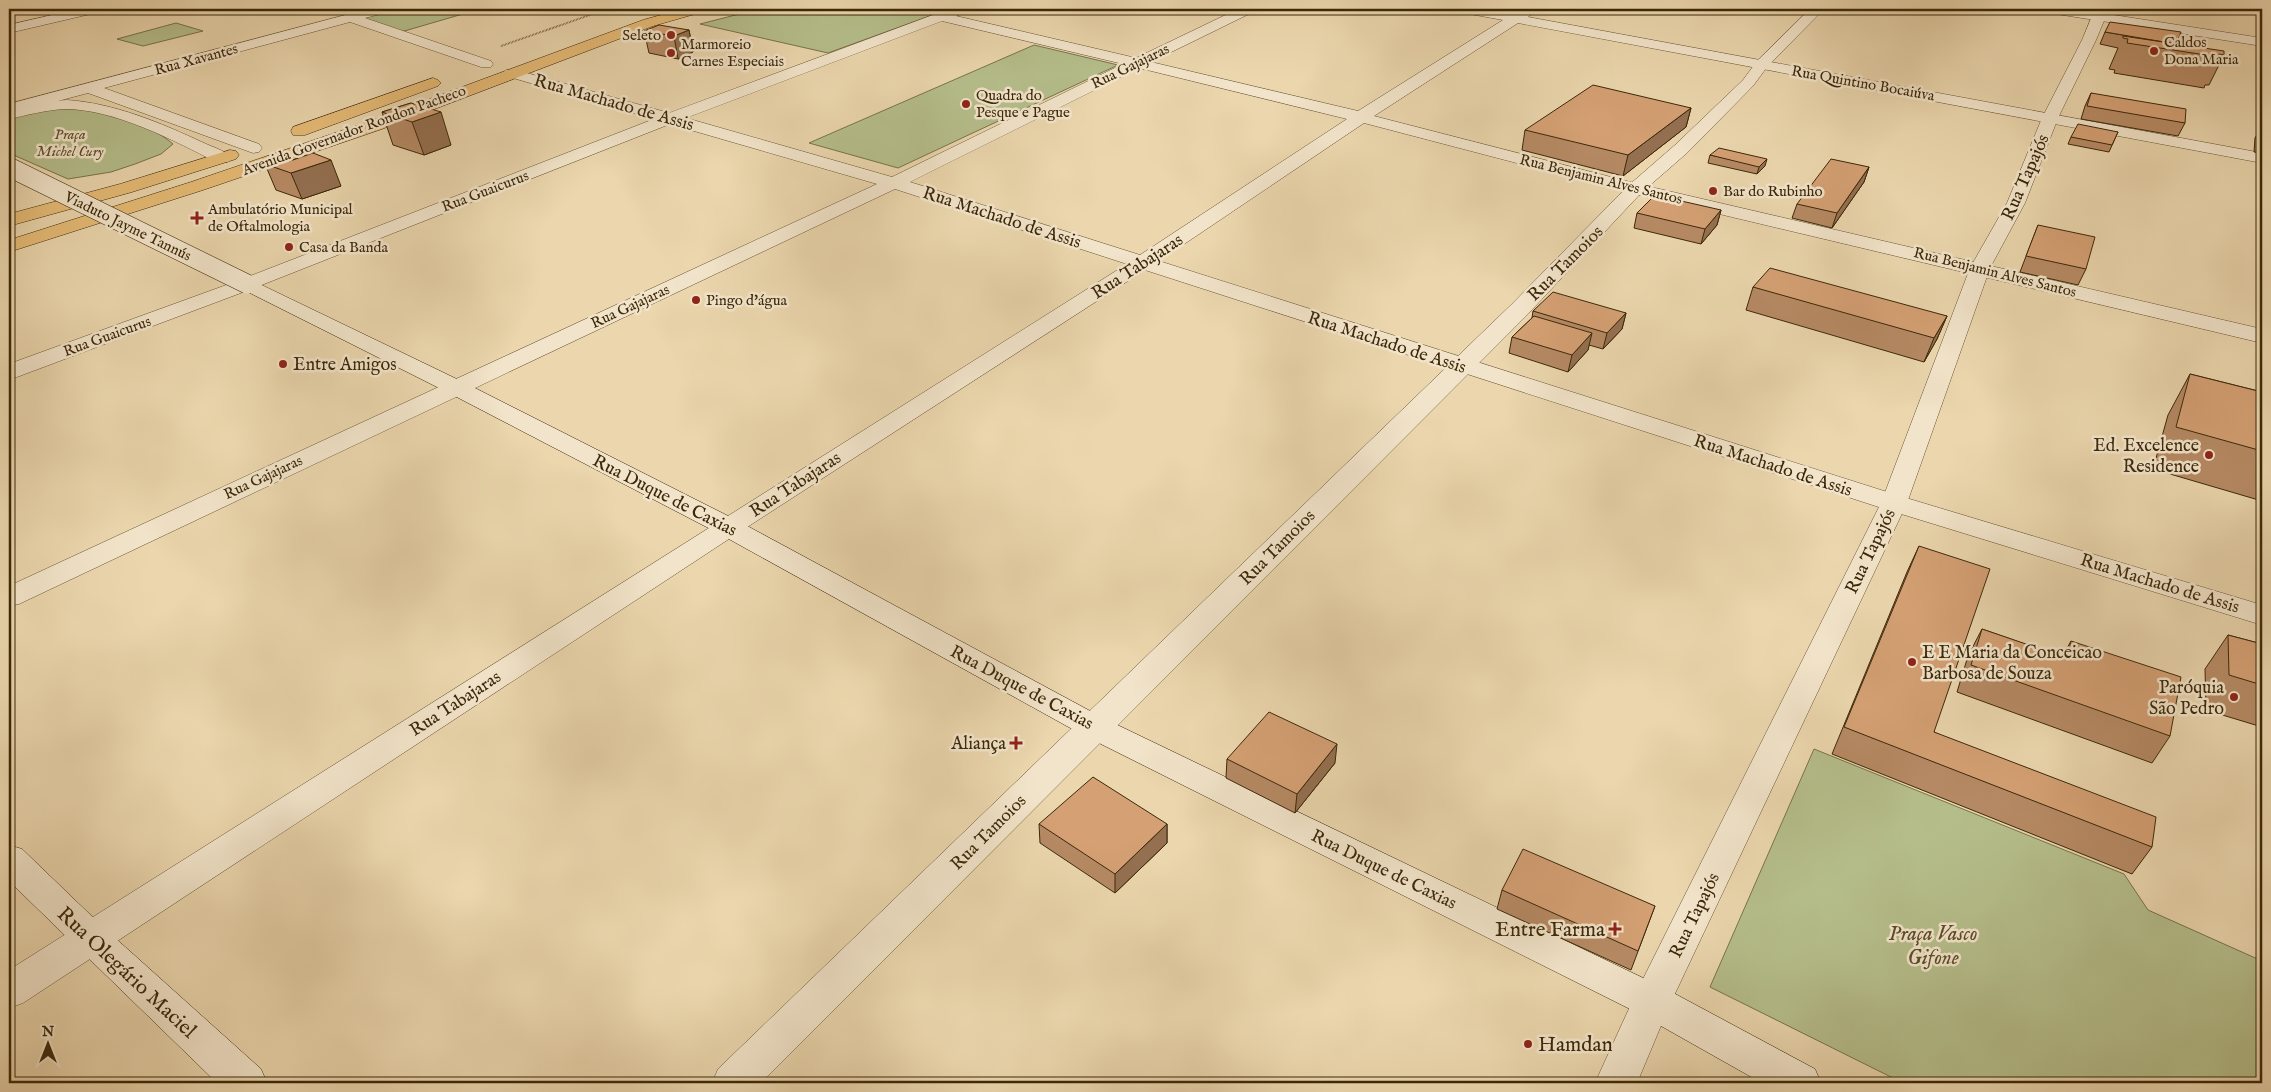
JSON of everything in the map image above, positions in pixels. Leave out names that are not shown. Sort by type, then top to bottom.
[{"type":"main road","name":"Avenida Governador Rondon Pacheco","points":[[9,246],[197,186],[376,125],[507,66],[697,9]]},
{"type":"main road","name":"Avenida Governador Rondon Pacheco","points":[[9,220],[126,188],[253,148],[486,64],[507,66]]},
{"type":"street","points":[[9,29],[94,9]]},
{"type":"street","name":"Rua Xavantes","points":[[9,109],[383,9]]},
{"type":"street","name":"Rua Guaicurus","points":[[9,372],[247,284],[671,118],[962,9]]},
{"type":"street","name":"Rua Gajajaras","points":[[9,597],[894,183],[1248,9]]},
{"type":"street","name":"Rua Quintino Bocaiúva","points":[[1464,9],[1524,14],[1762,64],[2262,158]]},
{"type":"street","name":"Rua Tamoios","points":[[733,1083],[1527,302],[1636,189],[1702,129],[1748,83],[1762,64],[1817,9]]},
{"type":"street","points":[[2050,9],[2100,12],[2262,42]]},
{"type":"street","points":[[328,11],[486,64]]},
{"type":"street","name":"Rua Tapajós","points":[[1616,1083],[1652,1001],[1894,503],[1980,268],[2016,203],[2050,118],[2089,40],[2100,12]]},
{"type":"street","name":"Rua Tabajaras","points":[[9,991],[728,527],[1144,262],[1361,117],[1524,14]]},
{"type":"street","name":"Rua Benjamin Alves Santos","points":[[940,16],[1361,117],[1636,189],[1980,268],[2262,336]]},
{"type":"street","name":"Rua Machado de Assis","points":[[507,66],[671,118],[894,183],[1144,262],[1460,366],[1894,503],[2262,615]]},
{"type":"street","points":[[89,88],[253,148]]},
{"type":"street","points":[[9,114],[21,110],[72,105],[141,121],[222,158]]},
{"type":"street","name":"Viaduto Jayme Tannús","points":[[9,168],[247,284]]},
{"type":"street","name":"Rua Duque de Caxias","points":[[247,284],[455,387],[728,527],[1094,727],[1652,1001],[1800,1083]]},
{"type":"street","name":"Rua Olegário Maciel","points":[[9,859],[90,938],[246,1083]]},
{"type":"green space","points":[[393,9],[480,9],[401,32],[360,18]]},
{"type":"green space","points":[[759,9],[949,9],[828,53],[700,24]]},
{"type":"green space","points":[[176,23],[203,31],[143,46],[117,39]]},
{"type":"green space","name":"Quadra do Pesque e Pague","points":[[1034,45],[1118,65],[898,168],[809,143]]},
{"type":"green space","name":"Praça Michel Cury","points":[[66,107],[122,118],[162,135],[173,144],[161,154],[111,172],[68,179],[9,153],[9,119],[32,111]]},
{"type":"green space","name":"Praça Vasco Gifone","points":[[1814,749],[2124,874],[2148,910],[2262,961],[2262,1083],[1903,1083],[1710,987]]},
{"type":"building","points":[[2110,22],[2181,32],[2176,44],[2105,32]]},
{"type":"building","points":[[659,25],[689,30],[674,36],[644,31]]},
{"type":"building","points":[[2123,36],[2224,51],[2224,55],[2219,54],[2219,57],[2127,43],[2128,39],[2123,38]]},
{"type":"building","points":[[1593,85],[1691,108],[1628,155],[1525,130]]},
{"type":"building","points":[[2091,93],[2186,109],[2185,123],[2087,106]]},
{"type":"building","points":[[411,103],[441,112],[412,122],[382,112]]},
{"type":"building","points":[[2078,124],[2118,132],[2112,145],[2071,137]]},
{"type":"building","points":[[2259,131],[2262,132],[2262,145],[2257,145]]},
{"type":"building","points":[[1719,148],[1767,159],[1759,167],[1710,155]]},
{"type":"building","points":[[313,153],[331,160],[291,173],[265,164],[282,158],[290,161]]},
{"type":"building","points":[[1831,159],[1869,167],[1837,213],[1797,204]]},
{"type":"building","points":[[1655,195],[1721,210],[1705,229],[1637,213]]},
{"type":"building","points":[[2038,225],[2095,237],[2086,269],[2026,256]]},
{"type":"building","points":[[1770,268],[1947,316],[1934,338],[1753,287]]},
{"type":"building","points":[[1553,292],[1626,313],[1607,333],[1533,311]]},
{"type":"building","points":[[1534,316],[1592,333],[1572,355],[1512,337]]},
{"type":"building","points":[[2190,374],[2262,392],[2262,451],[2176,427]]},
{"type":"building","points":[[1919,546],[1990,569],[1934,732],[2156,817],[2152,847],[1844,727]]},
{"type":"building","points":[[1982,629],[2067,658],[2071,641],[2181,677],[2170,736],[1971,665]]},
{"type":"building","points":[[2228,635],[2262,644],[2262,685],[2229,675]]},
{"type":"building","points":[[1269,712],[1337,744],[1297,794],[1227,759]]},
{"type":"building","points":[[1093,777],[1167,824],[1115,874],[1039,824]]},
{"type":"building","points":[[1523,849],[1655,906],[1638,951],[1502,890]]},
{"type":"place","name":"Seleto","points":[[671,35]]},
{"type":"place","name":"Caldos Dona Maria","points":[[2154,51]]},
{"type":"place","name":"Marmoreio Carnes Especiais","points":[[671,53]]},
{"type":"place","name":"Quadra do Pesque e Pague","points":[[966,104]]},
{"type":"place","name":"Bar do Rubinho","points":[[1713,191]]},
{"type":"place","name":"Ambulatório Municipal de Oftalmologia","points":[[197,218]]},
{"type":"place","name":"Casa da Banda","points":[[289,247]]},
{"type":"place","name":"Pingo d'água","points":[[696,300]]},
{"type":"place","name":"Entre Amigos","points":[[283,364]]},
{"type":"place","name":"Ed. Excelence Residence","points":[[2209,455]]},
{"type":"place","name":"E E Maria da Conceicao Barbosa de Souza","points":[[1912,662]]},
{"type":"place","name":"Paróquia São Pedro","points":[[2234,697]]},
{"type":"place","name":"Aliança","points":[[1016,743]]},
{"type":"place","name":"Entre Farma","points":[[1615,929]]},
{"type":"place","name":"Hamdan","points":[[1528,1044]]}]
